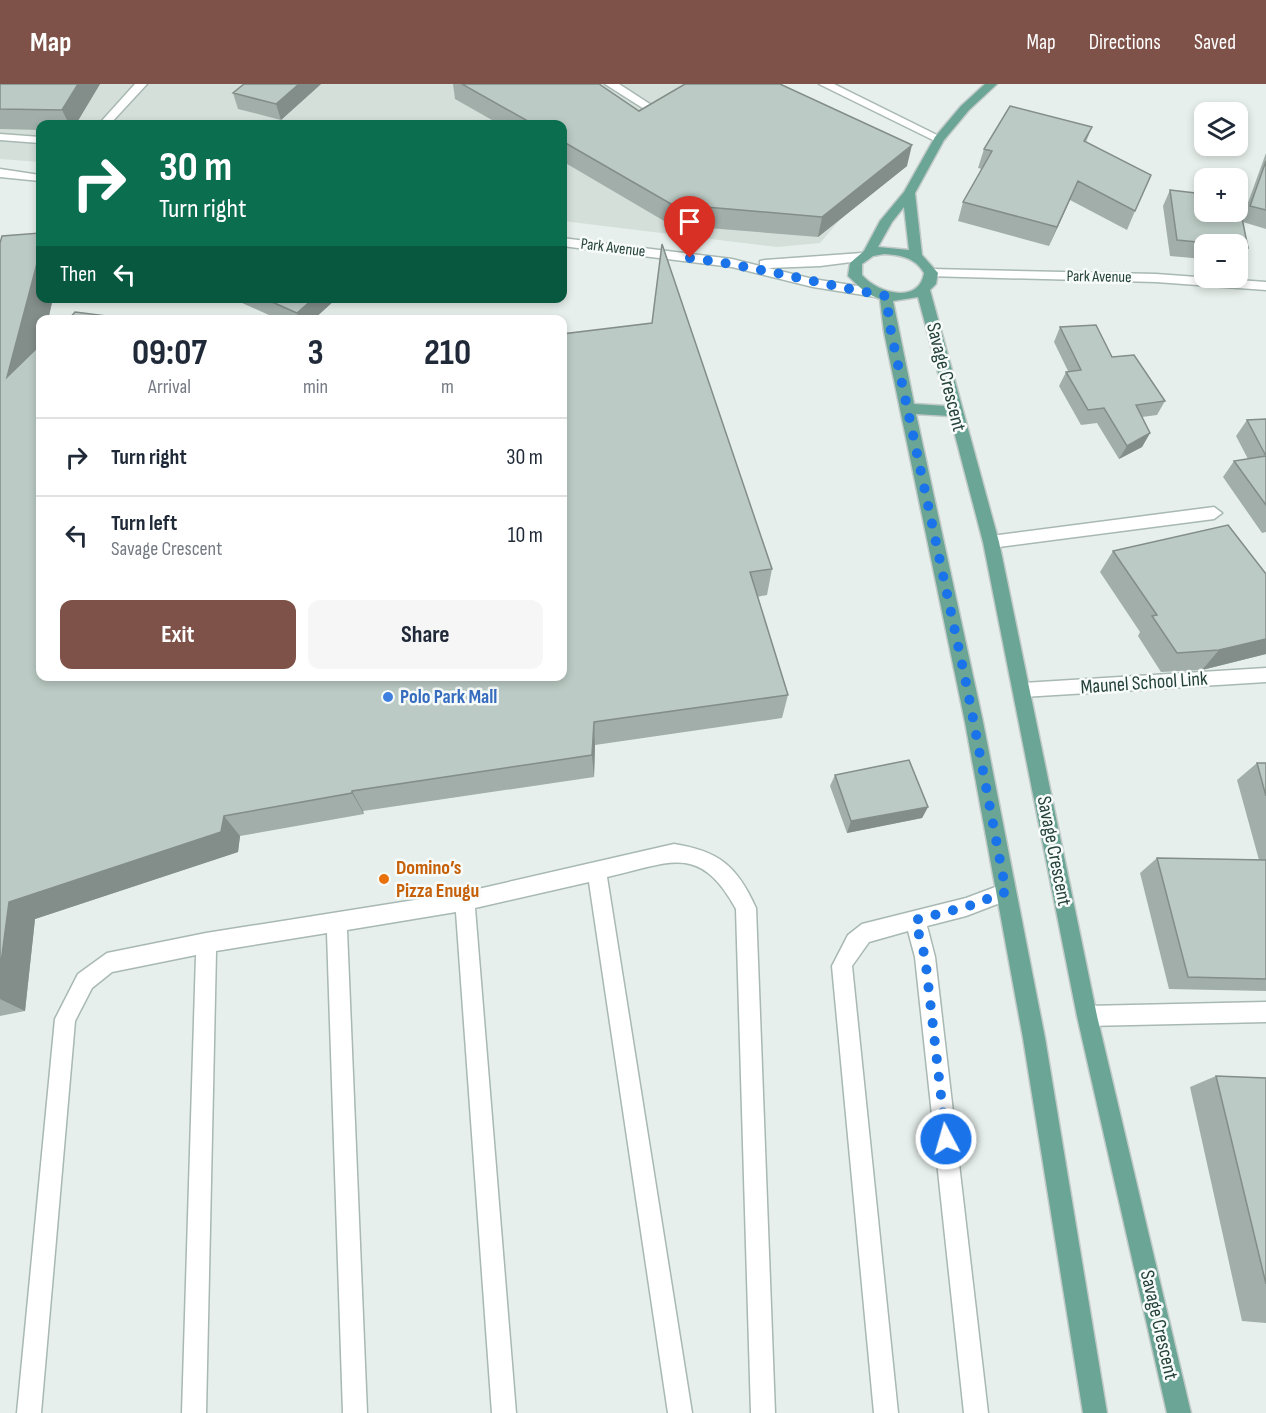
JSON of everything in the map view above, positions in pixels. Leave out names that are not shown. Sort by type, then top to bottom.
[{"type":"main road","points":[[866,255],[896,250],[916,257],[926,264],[927,281],[907,296],[881,294],[865,287],[855,276],[855,267],[866,255],[886,221],[909,193],[939,140],[965,108],[991,84]]},
{"type":"main road","points":[[909,193],[916,257]]},
{"type":"main road","name":"Savage Crescent","points":[[927,281],[954,411],[991,542],[1023,690],[1087,1016],[1179,1413]]},
{"type":"main road","points":[[881,294],[968,692],[1034,1038],[1095,1413]]},
{"type":"main road","points":[[907,409],[954,411]]},
{"type":"street","points":[[108,120],[141,84]]},
{"type":"street","points":[[611,84],[653,110]]},
{"type":"street","points":[[825,84],[939,140]]},
{"type":"street","points":[[0,137],[36,140]]},
{"type":"street","points":[[0,173],[36,178]]},
{"type":"street","name":"Park Avenue","points":[[567,243],[732,263],[813,283],[881,294]]},
{"type":"street","points":[[732,263],[789,264],[866,255]]},
{"type":"street","name":"Park Avenue","points":[[927,281],[1156,278],[1266,286]]},
{"type":"street","points":[[991,542],[1215,513]]},
{"type":"street","name":"Maunel School Link","points":[[1023,690],[1266,675]]},
{"type":"street","points":[[29,1413],[65,1019],[85,981],[107,963],[206,943],[465,901],[597,873],[674,853],[702,857],[725,871],[746,908],[764,1413]]},
{"type":"street","points":[[597,873],[680,1413]]},
{"type":"street","points":[[886,1413],[842,966],[851,943],[862,932],[966,907],[1006,892]]},
{"type":"street","points":[[465,901],[504,1413]]},
{"type":"street","points":[[915,920],[925,957],[976,1413]]},
{"type":"street","points":[[337,921],[355,1413]]},
{"type":"street","points":[[194,1413],[206,943]]},
{"type":"street","points":[[1087,1016],[1266,1012]]},
{"type":"shaded area","points":[[0,84],[774,84],[897,154],[820,243],[777,247],[567,221],[567,120],[36,120],[36,162],[0,159]]},
{"type":"building","points":[[0,84],[78,84],[62,110],[0,109]]},
{"type":"building","points":[[244,84],[299,84],[276,104],[233,93]]},
{"type":"building","points":[[462,84],[599,84],[639,111],[685,84],[780,84],[912,145],[822,217],[671,204],[567,144],[567,120],[526,120]]},
{"type":"building","points":[[1010,106],[1092,127],[1084,141],[1151,175],[1135,211],[1078,181],[1057,227],[963,202],[992,151],[984,149]]},
{"type":"building","points":[[1266,161],[1266,210],[1250,206]]},
{"type":"building","points":[[1170,190],[1194,193],[1194,222],[1243,222],[1245,234],[1194,234],[1194,242],[1177,240]]},
{"type":"building","name":"Polo Park Mall","points":[[36,233],[36,267],[7,377],[36,349],[36,681],[567,681],[567,333],[652,323],[662,244],[772,569],[750,572],[788,695],[594,722],[592,755],[352,791],[352,793],[224,816],[221,832],[9,902],[0,970],[0,243],[2,236]]},
{"type":"building","points":[[274,303],[308,303],[297,313]]},
{"type":"building","points":[[75,312],[99,315],[72,315]]},
{"type":"building","points":[[1096,325],[1112,357],[1134,355],[1165,401],[1136,405],[1150,433],[1127,446],[1104,408],[1088,410],[1066,372],[1081,370],[1060,327]]},
{"type":"building","points":[[1266,419],[1266,456],[1247,420]]},
{"type":"building","points":[[1266,456],[1266,505],[1234,461]]},
{"type":"building","points":[[1228,525],[1266,574],[1266,639],[1219,650],[1177,653],[1152,616],[1157,615],[1113,551]]},
{"type":"building","points":[[909,760],[928,807],[851,821],[835,775]]},
{"type":"building","points":[[1257,763],[1266,763],[1266,796]]},
{"type":"building","points":[[1157,858],[1266,860],[1266,979],[1188,977]]},
{"type":"building","points":[[1216,1076],[1266,1078],[1266,1284]]},
{"type":"place","name":"Polo Park Mall","points":[[388,697]]},
{"type":"place","name":"Domino’s Pizza Enugu","points":[[384,879]]},
{"type":"route","points":[[690,258],[732,263],[813,283],[886,296],[891,332],[968,692],[1006,892],[966,907],[915,920],[925,957],[946,1139]]}]
